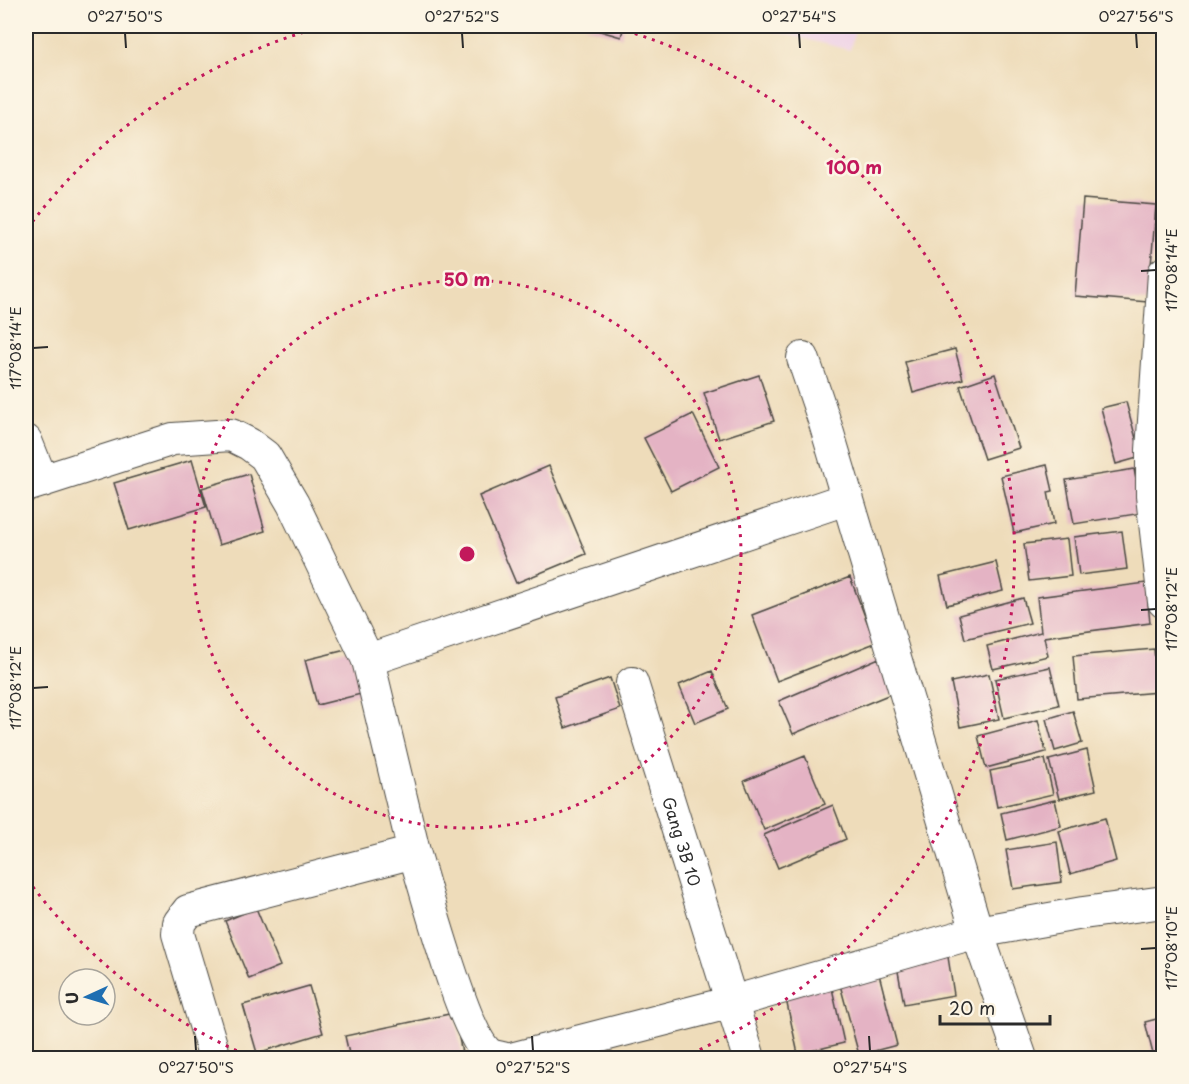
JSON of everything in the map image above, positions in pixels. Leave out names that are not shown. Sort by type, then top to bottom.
[{"type":"street","points":[[1164,273],[1152,450],[1152,496],[1164,602]]},
{"type":"street","points":[[802,358],[977,932],[1021,1059]]},
{"type":"street","points":[[26,441],[34,484],[173,439],[231,435],[249,444],[265,456],[293,504],[368,660],[414,852],[448,964],[472,1028],[489,1054],[502,1059]]},
{"type":"street","points":[[368,660],[846,499]]},
{"type":"street","name":"Gang 3B 10","points":[[632,683],[748,1059]]},
{"type":"street","points":[[215,1059],[178,934],[179,923],[188,911],[414,852]]},
{"type":"street","points":[[515,1059],[732,1002],[977,932],[1083,912],[1164,902]]},
{"type":"shaded area","points":[[752,26],[856,26],[850,50]]},
{"type":"building","points":[[583,26],[624,26],[621,37]]},
{"type":"building","points":[[817,26],[837,26],[835,31]]},
{"type":"building","points":[[1083,199],[1156,205],[1148,302],[1075,296]]},
{"type":"building","points":[[955,349],[963,379],[913,393],[905,362]]},
{"type":"building","points":[[995,374],[1019,448],[984,459],[960,386]]},
{"type":"building","points":[[759,375],[774,421],[719,439],[704,393]]},
{"type":"building","points":[[1126,402],[1141,457],[1116,464],[1101,408]]},
{"type":"building","points":[[693,414],[719,467],[671,491],[644,438]]},
{"type":"building","points":[[192,460],[206,507],[129,530],[114,483]]},
{"type":"building","points":[[1047,465],[1053,491],[1048,492],[1054,524],[1014,533],[1001,476]]},
{"type":"building","points":[[549,466],[586,554],[516,583],[479,496]]},
{"type":"building","points":[[1134,469],[1142,513],[1074,524],[1066,480]]},
{"type":"building","points":[[249,474],[265,531],[219,545],[202,488]]},
{"type":"building","points":[[1122,531],[1127,569],[1079,575],[1074,537]]},
{"type":"building","points":[[1067,539],[1071,576],[1029,581],[1024,544]]},
{"type":"building","points":[[996,562],[1003,591],[947,605],[940,576]]},
{"type":"building","points":[[850,577],[875,643],[777,681],[752,615]]},
{"type":"building","points":[[1146,583],[1150,623],[1044,637],[1048,656],[993,669],[987,646],[1041,632],[1037,597]]},
{"type":"building","points":[[1023,598],[1030,623],[965,639],[959,615]]},
{"type":"building","points":[[350,649],[361,694],[317,705],[305,660]]},
{"type":"building","points":[[1154,649],[1158,692],[1077,699],[1073,656]]},
{"type":"building","points":[[879,658],[893,693],[793,734],[779,701]]},
{"type":"building","points":[[1050,667],[1059,705],[1004,718],[995,679]]},
{"type":"building","points":[[712,671],[728,709],[695,723],[679,685]]},
{"type":"building","points":[[989,674],[999,719],[960,727],[951,682]]},
{"type":"building","points":[[610,678],[620,709],[565,728],[555,697]]},
{"type":"building","points":[[1073,711],[1082,743],[1055,751],[1046,719]]},
{"type":"building","points":[[1038,720],[1046,752],[986,768],[978,736]]},
{"type":"building","points":[[1087,750],[1096,790],[1059,799],[1049,760]]},
{"type":"building","points":[[805,756],[825,804],[764,830],[744,781]]},
{"type":"building","points":[[1045,759],[1053,794],[997,807],[990,771]]},
{"type":"building","points":[[1055,800],[1061,826],[1007,840],[1001,813]]},
{"type":"building","points":[[833,805],[846,839],[778,868],[764,835]]},
{"type":"building","points":[[1105,818],[1116,861],[1070,874],[1059,831]]},
{"type":"building","points":[[1057,842],[1062,882],[1013,889],[1006,850]]},
{"type":"building","points":[[256,908],[280,966],[249,979],[225,921]]},
{"type":"building","points":[[948,957],[954,995],[904,1004],[897,966]]},
{"type":"building","points":[[878,970],[897,1045],[859,1055],[839,981]]},
{"type":"building","points":[[830,979],[844,1043],[798,1054],[784,990]]},
{"type":"building","points":[[309,986],[323,1033],[257,1053],[243,1005]]},
{"type":"building","points":[[454,1013],[463,1058],[350,1058],[345,1036]]},
{"type":"building","points":[[1164,1017],[1164,1051],[1153,1054],[1145,1022]]},
{"type":"building","points":[[347,1053],[347,1058],[319,1058],[319,1057]]}]
